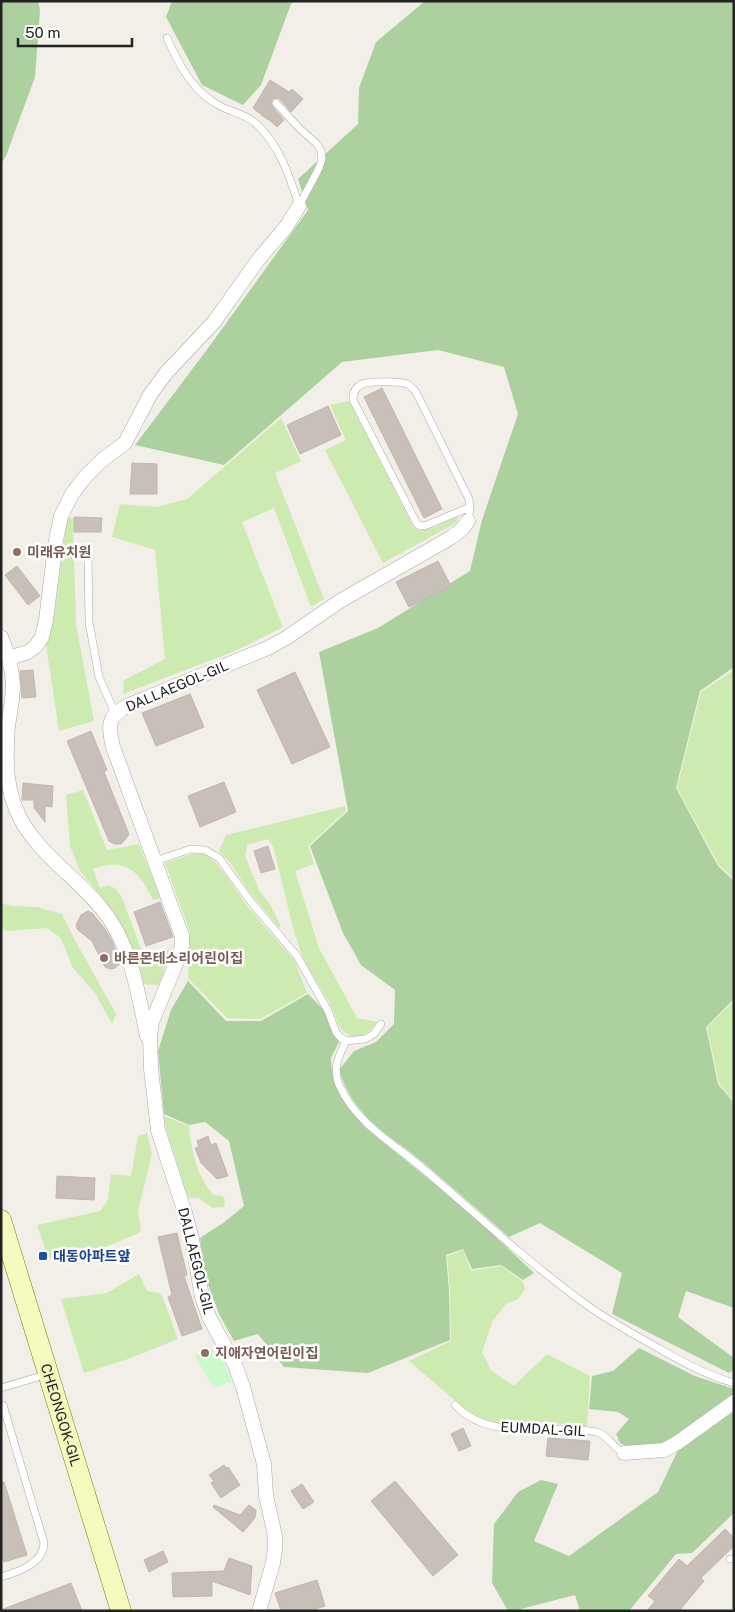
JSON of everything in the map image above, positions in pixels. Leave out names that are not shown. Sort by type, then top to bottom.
[{"type":"street","points":[[9,658],[28,652],[42,638],[61,516],[72,494],[85,476],[124,443],[150,395],[166,373],[214,322],[258,260],[286,227],[299,206]]},
{"type":"street","name":"DALLAEGOL-GIL","points":[[150,1051],[152,1022],[182,946],[180,928],[113,747],[110,722],[115,713],[127,706],[268,648],[340,601],[452,537],[468,521]]},
{"type":"street","name":"DALLAEGOL-GIL","points":[[1,637],[9,658],[13,692],[8,736],[8,784],[22,822],[35,840],[91,896],[111,920],[118,932],[132,970],[150,1051],[158,1130],[192,1239],[202,1297],[209,1317],[235,1365],[243,1386],[264,1464],[266,1495],[276,1549],[259,1611]]},
{"type":"street","name":"CHEONGOK-GIL","points":[[1,1220],[121,1611]]},
{"type":"street","name":"EUMDAL-GIL","points":[[624,1452],[664,1450],[677,1443],[734,1402]]},
{"type":"street","points":[[113,1586],[114,1611]]},
{"type":"lane","points":[[167,38],[179,64],[195,87],[211,102],[254,121],[265,133],[285,167],[299,206]]},
{"type":"lane","points":[[276,102],[299,128],[317,144],[321,151],[322,159],[319,168],[299,206]]},
{"type":"lane","points":[[468,521],[470,507],[469,499],[416,392],[401,382],[362,384],[356,388],[353,400],[417,524],[421,526],[427,525],[470,507]]},
{"type":"lane","points":[[88,554],[89,622],[99,677],[115,713]]},
{"type":"lane","points":[[155,861],[191,849],[205,850],[219,858],[251,902],[297,956],[328,1011],[336,1032],[346,1041],[365,1040],[374,1034],[381,1024]]},
{"type":"lane","points":[[346,1041],[336,1060],[335,1072],[339,1086],[350,1105],[368,1125],[420,1166],[529,1261],[584,1303],[634,1335],[699,1370],[734,1383]]},
{"type":"lane","points":[[1,1388],[48,1374]]},
{"type":"lane","points":[[1,1578],[37,1560],[44,1551],[44,1543],[3,1405]]},
{"type":"lane","name":"EUMDAL-GIL","points":[[455,1405],[470,1416],[489,1425],[505,1429],[578,1430],[599,1433],[608,1438],[615,1448],[624,1452]]},
{"type":"green space","points":[[1,1],[38,1],[40,10],[35,77],[6,156],[1,164]]},
{"type":"green space","points":[[172,1],[296,1],[291,4],[261,85],[243,105],[202,85],[166,17]]},
{"type":"green space","points":[[425,1],[734,1],[734,667],[700,691],[676,788],[718,866],[734,881],[734,999],[706,1027],[718,1084],[734,1103],[734,1308],[686,1291],[678,1317],[734,1358],[734,1369],[729,1373],[612,1314],[622,1273],[540,1223],[509,1237],[425,1164],[374,1124],[353,1100],[339,1070],[354,1051],[376,1042],[394,1024],[395,990],[361,965],[343,933],[310,846],[348,811],[319,652],[378,628],[470,571],[482,520],[518,414],[504,367],[438,350],[342,362],[224,465],[135,445],[308,210],[298,179],[358,124],[359,88],[376,42]]},
{"type":"green space","points":[[349,401],[413,526],[417,529],[428,529],[458,516],[456,523],[383,563],[325,450],[346,440],[330,405]]},
{"type":"green space","points":[[281,418],[301,461],[275,473],[324,599],[311,607],[274,508],[242,522],[283,627],[235,651],[123,694],[124,680],[165,659],[155,550],[112,537],[120,504],[156,507],[187,499]]},
{"type":"green space","points":[[67,517],[73,518],[76,624],[94,721],[59,731],[46,645],[55,611]]},
{"type":"green space","points":[[734,670],[734,879],[719,865],[677,788],[701,692]]},
{"type":"green space","points":[[83,790],[107,850],[139,844],[161,898],[153,900],[137,874],[123,866],[114,864],[104,865],[93,869],[100,888],[109,885],[116,889],[122,898],[145,959],[172,948],[159,985],[142,984],[123,930],[114,912],[80,871],[70,846],[66,795]]},
{"type":"green space","points":[[345,806],[346,811],[308,846],[314,864],[295,871],[319,948],[357,1018],[377,1022],[371,1029],[359,1036],[350,1036],[341,1029],[333,1010],[303,958],[292,925],[273,846],[268,839],[247,845],[245,856],[259,890],[271,906],[281,927],[279,928],[219,851],[226,835]]},
{"type":"green space","points":[[192,854],[204,854],[215,862],[247,906],[294,960],[307,993],[260,1019],[227,1018],[188,978],[190,932],[165,863]]},
{"type":"green space","points":[[1,903],[11,906],[37,907],[62,914],[116,1014],[112,1024],[95,993],[73,968],[61,938],[47,928],[7,931],[1,928]]},
{"type":"green space","points":[[188,981],[226,1021],[261,1021],[308,994],[325,1011],[333,1033],[339,1042],[331,1058],[332,1072],[348,1108],[366,1128],[468,1211],[534,1273],[523,1280],[501,1265],[472,1269],[463,1249],[446,1255],[450,1340],[368,1373],[284,1367],[258,1334],[234,1341],[219,1314],[205,1276],[200,1238],[244,1206],[229,1141],[205,1122],[189,1125],[164,1114],[158,1051],[171,1010]]},
{"type":"green space","points":[[734,1001],[734,1102],[719,1083],[707,1027]]},
{"type":"green space","points":[[164,1116],[189,1126],[193,1154],[199,1171],[213,1195],[223,1196],[224,1207],[213,1208],[198,1198],[188,1198],[167,1132]]},
{"type":"green space","points":[[147,1133],[152,1154],[138,1211],[141,1230],[139,1233],[94,1252],[48,1258],[37,1225],[100,1211],[108,1200],[111,1174],[131,1176],[138,1136]]},
{"type":"green space","points":[[463,1250],[471,1271],[501,1266],[523,1282],[525,1289],[518,1299],[506,1304],[492,1322],[482,1352],[491,1370],[514,1386],[547,1354],[590,1376],[587,1427],[546,1422],[504,1426],[489,1422],[466,1410],[409,1361],[451,1341],[447,1256]]},
{"type":"green space","points":[[139,1274],[147,1291],[161,1293],[178,1339],[128,1359],[84,1373],[61,1299],[107,1293]]},
{"type":"green space","points":[[216,1348],[232,1381],[214,1388],[195,1356]]},
{"type":"green space","points":[[639,1348],[695,1376],[734,1389],[734,1398],[661,1446],[645,1448],[626,1446],[620,1443],[616,1434],[629,1419],[618,1412],[589,1409],[592,1376],[613,1371]]},
{"type":"green space","points":[[734,1406],[734,1513],[692,1553],[676,1554],[629,1611],[580,1611],[575,1595],[508,1611],[492,1583],[494,1524],[518,1492],[541,1480],[558,1484],[534,1541],[569,1556],[658,1492],[680,1446]]},
{"type":"building","points":[[270,80],[289,92],[292,89],[303,99],[291,112],[280,99],[272,99],[272,106],[284,120],[277,127],[253,108]]},
{"type":"building","points":[[382,388],[442,509],[424,518],[364,397]]},
{"type":"building","points":[[328,406],[341,435],[300,454],[287,425]]},
{"type":"building","points":[[132,463],[157,464],[157,494],[130,494]]},
{"type":"building","points":[[74,517],[102,518],[101,532],[74,532]]},
{"type":"building","points":[[438,561],[451,586],[409,607],[396,582]]},
{"type":"building","points":[[17,566],[40,596],[28,605],[5,575]]},
{"type":"building","points":[[33,670],[36,697],[22,698],[20,671]]},
{"type":"building","points":[[295,672],[330,747],[292,764],[257,690]]},
{"type":"building","points":[[190,694],[204,727],[156,746],[142,713]]},
{"type":"building","points":[[91,731],[107,770],[104,772],[129,834],[121,844],[114,844],[109,841],[67,741]]},
{"type":"building","points":[[224,782],[236,812],[200,827],[188,796]]},
{"type":"building","points":[[23,783],[53,786],[52,807],[45,806],[45,822],[34,808],[34,800],[22,800]]},
{"type":"building","points":[[268,846],[275,869],[261,873],[254,851]]},
{"type":"building","points":[[160,902],[173,937],[146,946],[134,912]]},
{"type":"building","points":[[88,911],[92,913],[105,929],[112,941],[121,963],[115,968],[105,967],[92,941],[78,930],[76,925],[81,915]]},
{"type":"building","points":[[208,1136],[211,1145],[216,1143],[228,1176],[217,1179],[201,1163],[195,1148],[199,1147],[197,1141]]},
{"type":"building","points":[[57,1176],[95,1178],[94,1200],[56,1198]]},
{"type":"building","points":[[177,1233],[187,1275],[184,1276],[202,1329],[182,1336],[168,1297],[172,1295],[158,1237]]},
{"type":"building","points":[[463,1428],[471,1446],[459,1451],[451,1434]]},
{"type":"building","points":[[548,1438],[590,1441],[588,1460],[546,1456]]},
{"type":"building","points":[[224,1465],[226,1468],[228,1467],[240,1485],[221,1498],[211,1483],[214,1481],[209,1475]]},
{"type":"building","points":[[395,1481],[458,1555],[433,1576],[371,1501]]},
{"type":"building","points":[[1,1482],[4,1482],[27,1555],[4,1562],[1,1552]]},
{"type":"building","points":[[302,1484],[314,1502],[303,1509],[291,1491]]},
{"type":"building","points":[[214,1505],[240,1515],[249,1505],[256,1510],[255,1518],[243,1532],[213,1507]]},
{"type":"building","points":[[725,1529],[734,1538],[734,1546],[701,1578],[704,1581],[679,1611],[647,1611],[655,1601],[648,1596],[679,1559],[687,1566]]},
{"type":"building","points":[[163,1551],[168,1562],[149,1572],[144,1560]]},
{"type":"building","points":[[229,1558],[252,1566],[250,1595],[212,1581],[212,1596],[173,1597],[172,1573],[224,1571]]},
{"type":"building","points":[[317,1580],[325,1606],[309,1611],[281,1611],[275,1593]]},
{"type":"building","points":[[71,1583],[82,1611],[1,1610]]},
{"type":"place","name":"미래유치원","points":[[17,552]]},
{"type":"place","name":"바른몬테소리어린이집","points":[[104,958]]},
{"type":"place","name":"대동아파트앞","points":[[43,1256]]},
{"type":"place","name":"지애자연어린이집","points":[[205,1353]]}]
